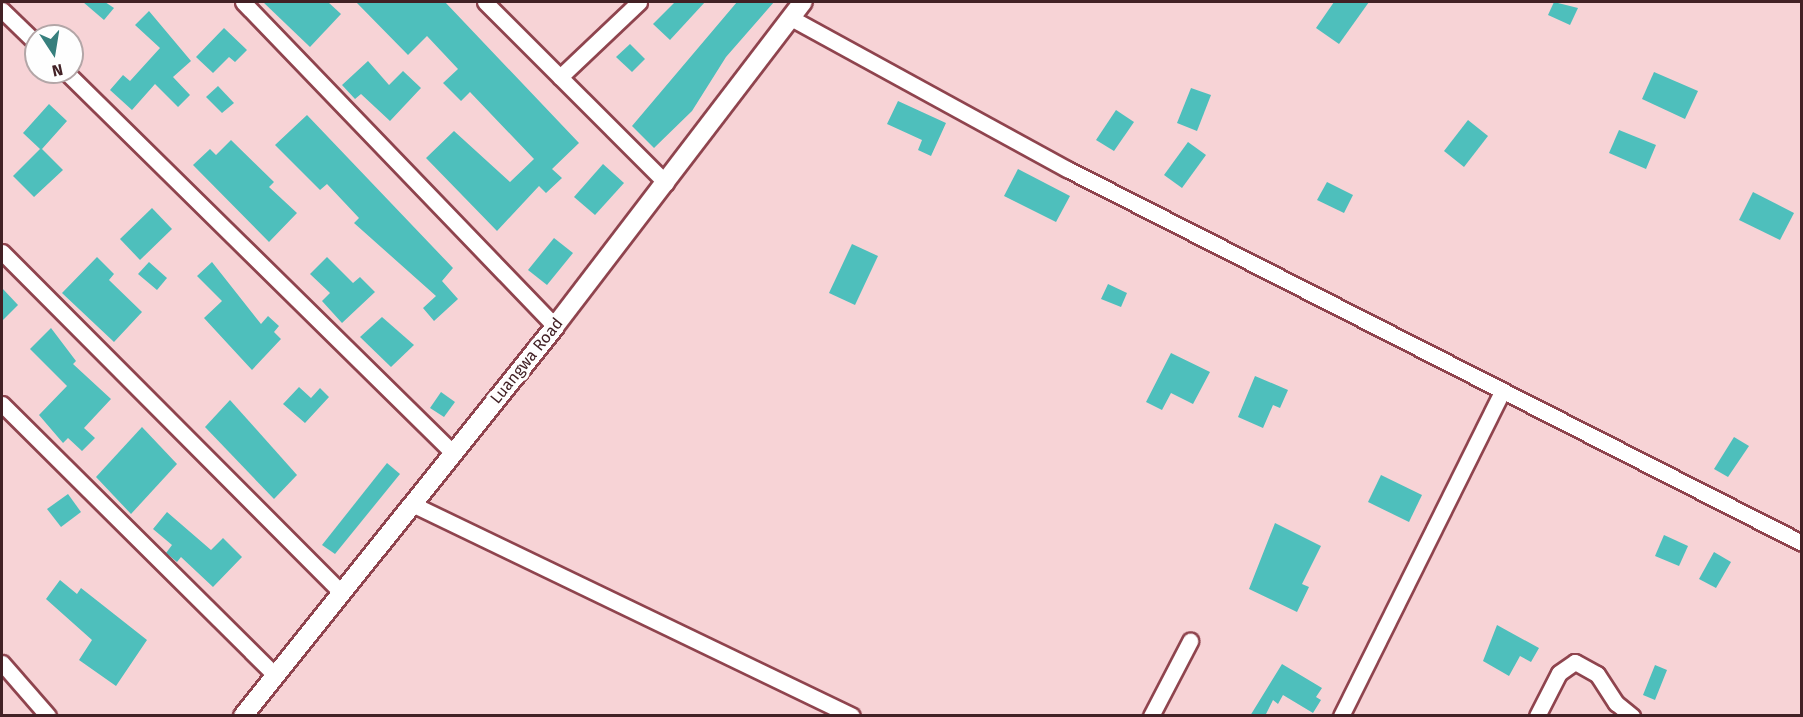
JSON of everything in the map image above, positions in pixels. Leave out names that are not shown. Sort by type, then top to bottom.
[{"type":"street","points":[[243,2],[555,326]]},
{"type":"street","points":[[485,2],[666,183]]},
{"type":"street","points":[[560,77],[639,2]]},
{"type":"street","name":"Luangwa Road","points":[[243,716],[555,326],[803,2]]},
{"type":"street","points":[[2,10],[24,31]]},
{"type":"street","points":[[791,18],[1067,169],[1501,394],[1802,543]]},
{"type":"street","points":[[78,84],[453,453]]},
{"type":"street","points":[[2,252],[341,592]]},
{"type":"street","points":[[1341,716],[1501,394]]},
{"type":"street","points":[[2,404],[274,675]]},
{"type":"street","points":[[412,504],[852,716]]},
{"type":"street","points":[[1151,716],[1190,641]]},
{"type":"street","points":[[1537,716],[1559,673],[1575,662],[1597,674],[1616,703],[1632,716]]},
{"type":"street","points":[[2,663],[48,716]]},
{"type":"building","points":[[83,2],[105,2],[114,8],[104,20]]},
{"type":"building","points":[[263,2],[328,2],[341,14],[310,47]]},
{"type":"building","points":[[356,2],[445,2],[579,143],[552,169],[562,178],[546,193],[539,186],[497,231],[426,158],[454,131],[510,182],[534,159],[470,92],[461,101],[443,83],[458,69],[427,36],[408,55]]},
{"type":"building","points":[[675,2],[705,2],[670,40],[653,24]]},
{"type":"building","points":[[737,2],[774,2],[726,57],[692,111],[654,148],[632,126]]},
{"type":"building","points":[[1334,2],[1369,2],[1339,44],[1316,28]]},
{"type":"building","points":[[1554,2],[1578,8],[1570,25],[1548,15]]},
{"type":"building","points":[[149,11],[191,61],[173,77],[190,95],[178,107],[155,84],[132,110],[110,90],[123,75],[130,81],[160,48],[135,25]]},
{"type":"building","points":[[224,28],[247,50],[235,62],[229,57],[213,73],[196,57]]},
{"type":"building","points":[[630,44],[645,59],[632,72],[616,57]]},
{"type":"building","points":[[368,61],[389,85],[403,71],[421,88],[390,121],[361,94],[355,99],[342,85]]},
{"type":"building","points":[[1654,72],[1698,91],[1685,119],[1642,99]]},
{"type":"building","points":[[218,86],[234,103],[222,113],[206,97]]},
{"type":"building","points":[[1191,88],[1211,95],[1197,131],[1177,123]]},
{"type":"building","points":[[898,101],[946,123],[931,156],[918,150],[922,140],[887,124]]},
{"type":"building","points":[[49,104],[67,121],[42,149],[63,170],[34,197],[13,176],[40,149],[23,133]]},
{"type":"building","points":[[1116,110],[1134,122],[1114,151],[1096,140]]},
{"type":"building","points":[[307,115],[453,268],[442,281],[458,299],[434,321],[423,308],[436,296],[354,223],[359,218],[327,184],[320,190],[275,145]]},
{"type":"building","points":[[1468,120],[1488,136],[1464,167],[1444,151]]},
{"type":"building","points":[[1619,130],[1656,145],[1646,169],[1609,153]]},
{"type":"building","points":[[231,140],[274,182],[269,187],[297,213],[269,242],[193,165],[210,149],[216,155]]},
{"type":"building","points":[[1188,142],[1206,155],[1182,188],[1164,175]]},
{"type":"building","points":[[603,164],[624,183],[595,215],[574,197]]},
{"type":"building","points":[[1018,169],[1070,196],[1056,222],[1004,196]]},
{"type":"building","points":[[1327,182],[1353,195],[1344,213],[1317,200]]},
{"type":"building","points":[[1753,192],[1794,213],[1780,240],[1739,220]]},
{"type":"building","points":[[152,208],[172,229],[140,260],[120,239]]},
{"type":"building","points":[[554,238],[573,253],[547,285],[528,270]]},
{"type":"building","points":[[852,244],[878,256],[855,305],[829,293]]},
{"type":"building","points":[[97,257],[114,274],[109,280],[142,312],[114,342],[62,293]]},
{"type":"building","points":[[327,257],[353,283],[360,277],[375,292],[342,323],[322,301],[330,293],[310,274]]},
{"type":"building","points":[[149,262],[167,278],[157,290],[138,274]]},
{"type":"building","points":[[212,262],[261,324],[268,316],[279,326],[274,332],[281,339],[252,370],[204,318],[222,301],[197,276]]},
{"type":"building","points":[[1108,284],[1127,293],[1121,307],[1101,299]]},
{"type":"building","points":[[2,288],[18,305],[2,321]]},
{"type":"building","points":[[382,317],[414,345],[391,367],[360,337]]},
{"type":"building","points":[[51,328],[76,361],[73,364],[111,399],[84,428],[95,438],[82,451],[68,438],[63,443],[39,415],[67,386],[30,349]]},
{"type":"building","points":[[1171,353],[1210,372],[1193,404],[1171,393],[1162,410],[1146,402]]},
{"type":"building","points":[[1255,376],[1288,390],[1280,408],[1273,405],[1263,428],[1238,417]]},
{"type":"building","points":[[299,387],[311,398],[320,388],[329,397],[305,423],[283,404]]},
{"type":"building","points":[[441,392],[455,402],[444,417],[430,408]]},
{"type":"building","points":[[230,400],[297,475],[274,499],[205,427]]},
{"type":"building","points":[[142,427],[177,464],[131,514],[96,477]]},
{"type":"building","points":[[1734,437],[1749,446],[1728,477],[1714,469]]},
{"type":"building","points":[[387,463],[400,474],[335,554],[322,545]]},
{"type":"building","points":[[1381,475],[1422,495],[1409,522],[1368,502]]},
{"type":"building","points":[[68,494],[81,512],[61,527],[47,509]]},
{"type":"building","points":[[167,512],[211,550],[223,538],[242,557],[213,587],[181,557],[177,562],[166,553],[172,545],[153,529]]},
{"type":"building","points":[[1275,523],[1321,546],[1302,584],[1309,587],[1297,612],[1249,589]]},
{"type":"building","points":[[1664,535],[1688,546],[1679,566],[1655,556]]},
{"type":"building","points":[[1714,552],[1731,562],[1716,588],[1699,579]]},
{"type":"building","points":[[60,580],[77,594],[81,588],[147,640],[116,686],[79,660],[92,640],[46,599]]},
{"type":"building","points":[[1497,625],[1539,648],[1531,662],[1520,656],[1509,676],[1483,661]]},
{"type":"building","points":[[1282,664],[1322,688],[1316,697],[1321,700],[1313,713],[1283,695],[1278,704],[1273,700],[1265,716],[1250,716]]},
{"type":"building","points":[[1655,665],[1667,670],[1655,700],[1643,695]]}]
